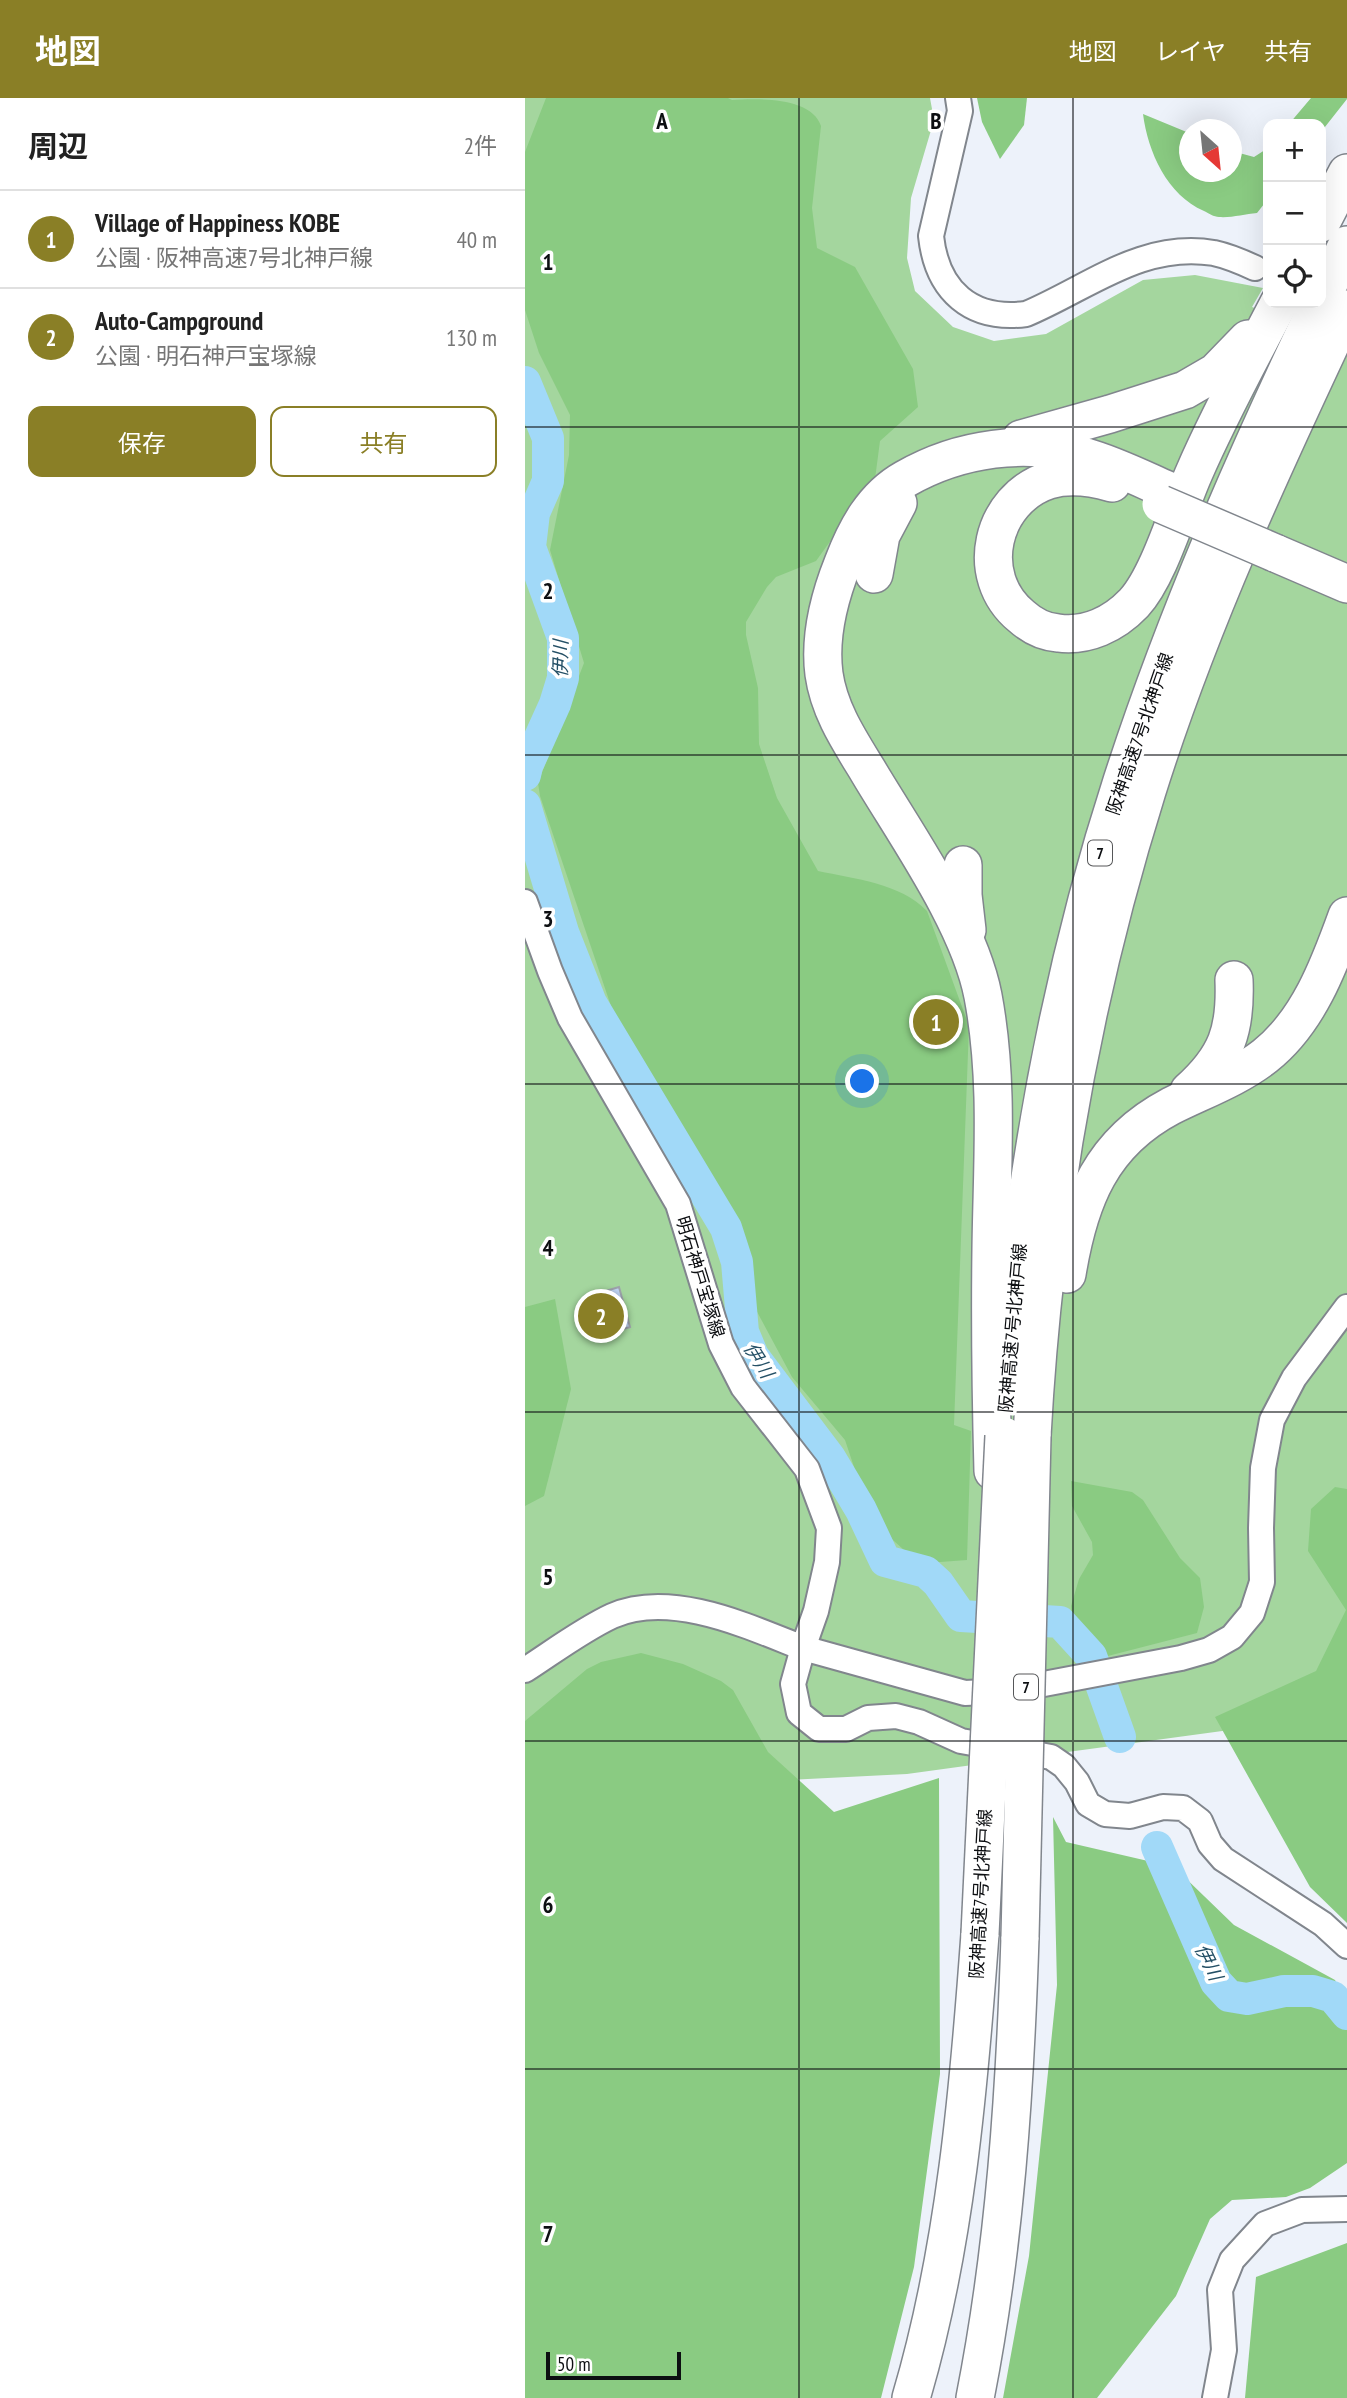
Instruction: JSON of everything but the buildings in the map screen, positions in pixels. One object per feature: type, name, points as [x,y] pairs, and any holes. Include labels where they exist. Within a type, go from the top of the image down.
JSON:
[{"type":"highway","name":"阪神高速7号北神戸線","points":[[1326,289],[1347,245]]},
{"type":"highway","name":"7","points":[[1018,1436],[991,1250],[994,1080],[985,1007],[971,955],[933,881],[841,724],[828,693],[823,659],[825,624],[836,579],[849,545],[866,515],[897,484],[925,469],[963,455],[1110,414],[1195,385],[1216,372],[1236,353],[1251,335],[1267,308]]},
{"type":"highway","name":"7","points":[[1164,497],[1096,478],[1065,477],[1037,485],[1012,503],[997,529],[992,561],[999,588],[1012,607],[1029,622],[1056,633],[1097,629],[1116,618],[1133,603],[1150,579],[1211,437],[1276,308]]},
{"type":"highway","name":"阪神高速7号北神戸線","points":[[975,2398],[990,2315],[1005,2199],[1017,2040],[1026,1654],[1018,1436],[1010,1342],[1028,1185],[1059,1015],[1090,888],[1122,779],[1195,581],[1317,308]]},
{"type":"highway","name":"阪神高速7号北神戸線","points":[[911,2398],[935,2295],[963,2137],[980,1934],[996,1575],[1063,1142],[1098,966],[1168,729],[1215,607],[1283,447],[1347,309]]},
{"type":"highway","name":"7","points":[[874,574],[885,523],[901,499],[930,473],[963,455],[1016,447],[1065,452],[1098,461],[1164,497],[1277,546],[1347,584]]},
{"type":"highway","name":"7","points":[[1277,546],[1347,566]]},
{"type":"highway","points":[[963,865],[964,915],[971,955]]},
{"type":"highway","name":"7","points":[[1018,1436],[1050,1373],[1076,1226],[1089,1190],[1107,1160],[1129,1135],[1169,1107],[1249,1067],[1279,1043],[1310,1000],[1337,945],[1347,916]]},
{"type":"highway","points":[[1169,1107],[1206,1074],[1224,1050],[1233,1022],[1234,979]]},
{"type":"street","points":[[958,98],[960,111],[931,236],[932,251],[944,279],[963,301],[976,309],[991,315],[1008,317],[1026,314],[1129,262],[1171,252],[1215,253],[1255,268]]},
{"type":"street","name":"明石神戸宝塚線","points":[[525,902],[570,1018],[678,1204],[720,1344],[743,1387],[807,1469],[829,1528],[822,1587],[793,1685],[799,1713],[819,1728],[846,1729],[868,1718],[896,1716],[919,1722],[961,1741],[1051,1757],[1064,1766],[1077,1782],[1088,1804],[1105,1814],[1130,1816],[1163,1807],[1183,1808],[1200,1821],[1210,1844],[1223,1858],[1323,1924],[1347,1946]]},
{"type":"street","points":[[525,1670],[612,1616],[641,1607],[677,1607],[749,1627],[803,1648],[965,1693],[1007,1692],[1209,1650],[1232,1637],[1252,1613],[1262,1582],[1263,1468],[1272,1420],[1294,1378],[1347,1307]]},
{"type":"street","points":[[1215,2398],[1224,2350],[1220,2290],[1232,2260],[1265,2224],[1302,2210],[1347,2208]]},
{"type":"green space","points":[[525,98],[930,98],[934,120],[911,198],[907,258],[915,291],[953,327],[994,341],[1046,334],[1143,280],[1195,275],[1263,288],[1252,307],[1347,342],[1347,1728],[1332,1716],[907,1774],[768,1781],[525,1849]]},
{"type":"green space","points":[[546,98],[758,99],[785,102],[808,110],[821,126],[812,208],[817,248],[855,267],[913,369],[918,407],[880,441],[875,479],[816,561],[776,577],[767,587],[746,622],[746,635],[758,688],[759,744],[777,798],[818,871],[890,888],[904,894],[927,911],[969,1026],[954,1425],[971,1431],[967,1560],[927,1563],[914,1559],[884,1532],[863,1494],[845,1440],[792,1377],[755,1308],[730,1216],[613,1012],[540,796],[538,783],[584,663],[550,550],[569,455],[570,415],[539,353],[525,310],[525,152]]},
{"type":"green space","points":[[977,98],[1027,98],[1024,125],[1000,159],[982,122]]},
{"type":"green space","points":[[1311,98],[1347,98],[1326,126],[1326,119],[1293,119]]},
{"type":"green space","points":[[1143,114],[1179,129],[1179,182],[1242,182],[1242,154],[1254,157],[1263,151],[1263,205],[1257,213],[1228,217],[1215,216],[1191,204],[1161,171],[1149,143]]},
{"type":"green space","points":[[555,1299],[571,1389],[544,1496],[525,1506],[525,1307]]},
{"type":"green space","points":[[1071,1481],[1132,1492],[1143,1500],[1180,1558],[1200,1578],[1204,1607],[1197,1633],[1104,1657],[1081,1643],[1073,1633],[1071,1606],[1079,1579],[1093,1555],[1092,1542],[1072,1506]]},
{"type":"green space","points":[[1335,1487],[1347,1489],[1347,1923],[1310,1887],[1215,1717],[1316,1671],[1346,1610],[1308,1551],[1311,1509]]},
{"type":"green space","points":[[641,1653],[683,1664],[721,1681],[733,1690],[768,1752],[834,1812],[939,1778],[940,2074],[914,2267],[881,2398],[525,2398],[525,1721],[587,1669],[601,1662]]},
{"type":"green space","points":[[1053,1817],[1066,1842],[1174,1867],[1234,1925],[1335,1980],[1347,2003],[1347,2163],[1310,2188],[1286,2197],[1232,2200],[1210,2219],[1176,2296],[1097,2398],[1003,2398],[1029,2256],[1057,1985]]},
{"type":"green space","points":[[1347,2243],[1347,2398],[1245,2398],[1256,2277]]},
{"type":"waterway","name":"伊川","points":[[525,382],[548,438],[548,481],[534,513],[530,547],[563,638],[563,678],[525,775]]},
{"type":"waterway","name":"伊川","points":[[525,805],[563,932],[591,1003],[726,1228],[737,1262],[743,1332],[753,1356],[830,1458],[861,1510],[885,1561],[926,1572],[938,1583],[961,1616],[1060,1622],[1091,1656],[1120,1737]]},
{"type":"waterway","name":"伊川","points":[[1157,1847],[1216,1982],[1229,1996],[1247,1999],[1284,1991],[1313,1991],[1333,1997],[1347,2014]]},
{"type":"place","name":"Village of Happiness KOBE","points":[[936,1022]]},
{"type":"place","name":"Auto-Campground","points":[[601,1316]]}]
